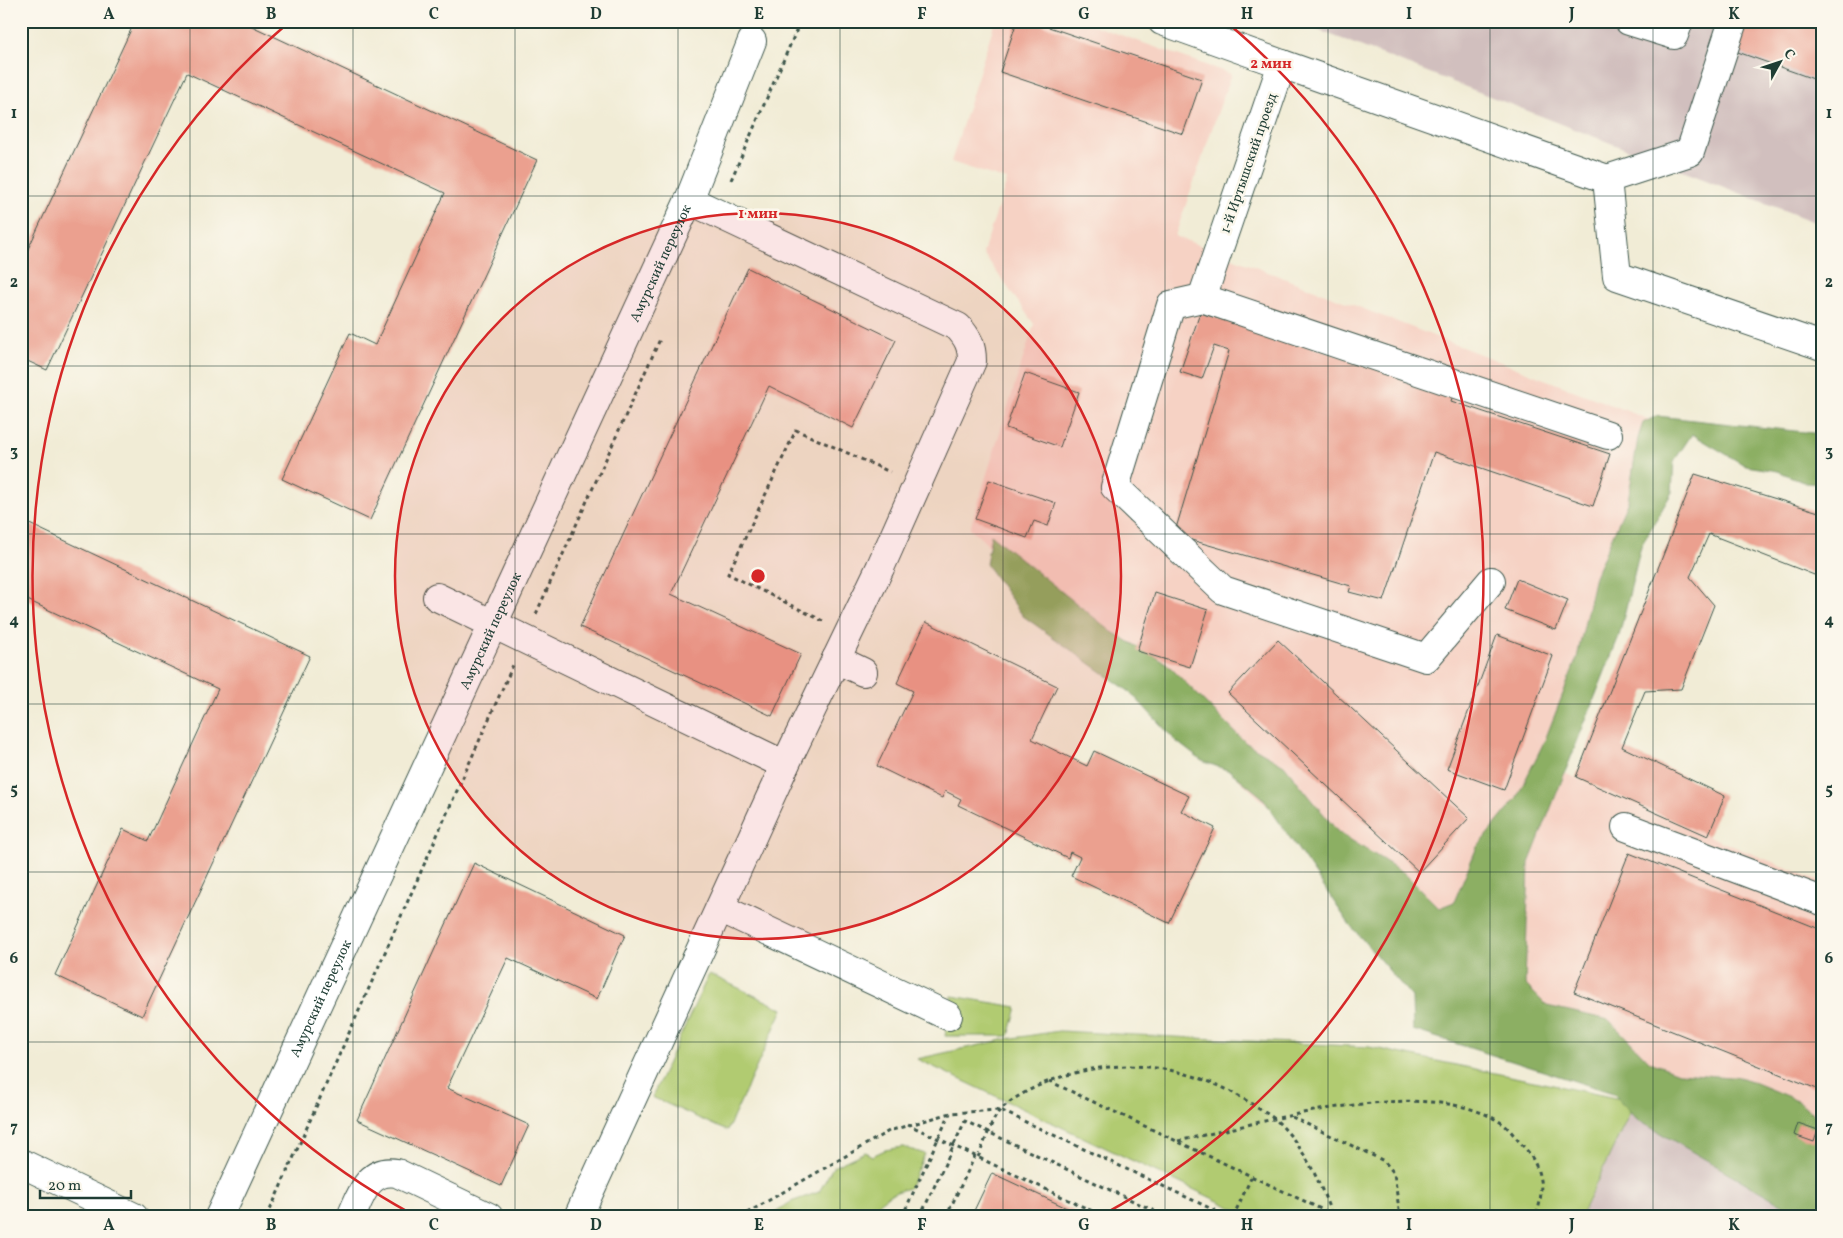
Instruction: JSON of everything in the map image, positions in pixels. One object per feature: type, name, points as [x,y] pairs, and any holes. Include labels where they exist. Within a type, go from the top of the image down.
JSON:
[{"type":"street","points":[[1162,21],[1607,179],[1690,152],[1734,21]]},
{"type":"street","points":[[1629,21],[1674,35],[1679,21]]},
{"type":"street","name":"Амурский переулок","points":[[219,1217],[688,200],[752,41]]},
{"type":"street","name":"1-й Иртышский проезд","points":[[1202,298],[1282,64]]},
{"type":"street","points":[[1607,179],[1617,276],[1822,346]]},
{"type":"street","points":[[578,1217],[785,765],[918,484],[969,373],[972,361],[972,350],[966,337],[958,328],[688,200]]},
{"type":"street","points":[[1491,581],[1426,658],[1223,590],[1115,487],[1171,305],[1202,298],[1608,435]]},
{"type":"street","points":[[437,597],[785,765]]},
{"type":"street","points":[[836,659],[862,672]]},
{"type":"street","points":[[1626,827],[1822,902]]},
{"type":"street","points":[[720,908],[894,979],[948,1016]]},
{"type":"street","points":[[21,1163],[90,1207],[134,1217]]},
{"type":"street","points":[[351,1217],[368,1182],[376,1175],[387,1172],[397,1173],[489,1217]]},
{"type":"path","points":[[848,634],[728,574],[796,430],[918,484]]},
{"type":"path","points":[[946,1217],[1000,1110],[1023,1093],[1048,1081],[1078,1071],[1116,1065],[1154,1067],[1198,1076],[1230,1090],[1276,1120],[1308,1159],[1317,1176],[1331,1213]]},
{"type":"path","points":[[1048,1081],[1338,1217]]},
{"type":"path","points":[[1178,1141],[1335,1108],[1390,1101],[1437,1103],[1471,1110],[1504,1125],[1530,1154],[1541,1181],[1539,1208],[1535,1217]]},
{"type":"path","points":[[740,1217],[861,1145],[907,1124],[950,1113],[1000,1110],[1228,1217]]},
{"type":"path","points":[[902,1217],[950,1113]]},
{"type":"path","points":[[1291,1117],[1384,1161],[1394,1173],[1400,1217]]},
{"type":"path","points":[[920,1217],[965,1121],[1168,1217]]},
{"type":"path","points":[[907,1124],[1105,1217]]},
{"type":"path","points":[[1233,1217],[1252,1176]]},
{"type":"shaded area","points":[[995,21],[1081,21],[1231,74],[1175,236],[1671,428],[1544,764],[1708,836],[1822,882],[1822,1131],[1459,985],[970,528],[1034,324],[983,253],[1007,180],[951,162]]},
{"type":"shaded area","points":[[1292,21],[1822,21],[1822,225],[1342,39]]},
{"type":"shaded area","points":[[1635,1102],[1822,1175],[1822,1217],[1580,1217]]},
{"type":"green space","points":[[1657,416],[1822,434],[1822,484],[1806,483],[1778,471],[1746,466],[1692,434],[1674,461],[1672,492],[1641,546],[1619,636],[1529,863],[1525,984],[1547,1006],[1609,1020],[1650,1062],[1679,1073],[1743,1078],[1799,1101],[1822,1122],[1822,1215],[1792,1210],[1638,1120],[1613,1093],[1413,1030],[1412,997],[1350,925],[1262,797],[1230,771],[1202,761],[1176,741],[1130,692],[1023,616],[986,564],[991,535],[1112,632],[1166,663],[1246,743],[1284,765],[1338,832],[1404,873],[1439,908],[1454,902],[1477,847],[1516,799],[1545,740],[1577,658],[1595,576],[1628,501],[1638,438],[1643,423]]},
{"type":"green space","points":[[709,974],[783,1009],[727,1131],[652,1097]]},
{"type":"green space","points":[[952,996],[1017,1007],[1009,1036],[945,1036]]},
{"type":"green space","points":[[1059,1031],[1369,1047],[1635,1102],[1580,1217],[1252,1217],[917,1059],[1007,1039]]},
{"type":"green space","points":[[903,1147],[925,1154],[909,1188],[885,1198],[867,1217],[767,1217],[791,1202],[819,1192],[833,1167],[865,1152],[872,1156],[885,1150]]},
{"type":"building","points":[[135,21],[241,21],[537,160],[370,520],[282,479],[350,333],[375,345],[445,193],[187,73],[47,370],[21,358],[21,264]]},
{"type":"building","points":[[1017,21],[1031,21],[1202,79],[1183,134],[1000,72]]},
{"type":"building","points":[[1742,21],[1822,21],[1822,82],[1732,50]]},
{"type":"building","points":[[748,268],[896,340],[853,428],[769,386],[671,594],[801,654],[772,716],[580,627]]},
{"type":"building","points":[[1200,313],[1454,392],[1451,401],[1610,454],[1593,506],[1434,452],[1384,601],[1349,592],[1351,586],[1174,535],[1229,351],[1214,346],[1202,379],[1180,372]]},
{"type":"building","points":[[1025,373],[1079,392],[1060,447],[1006,428]]},
{"type":"building","points":[[1695,474],[1822,513],[1822,578],[1709,534],[1690,577],[1714,605],[1681,689],[1645,691],[1622,747],[1725,796],[1708,836],[1576,777]]},
{"type":"building","points":[[989,480],[1056,503],[1048,526],[1034,521],[1027,538],[975,519]]},
{"type":"building","points":[[21,520],[310,656],[142,1016],[55,975],[123,829],[148,841],[218,689],[21,597]]},
{"type":"building","points":[[1517,579],[1568,600],[1556,630],[1505,610]]},
{"type":"building","points":[[1155,593],[1208,610],[1190,667],[1137,651]]},
{"type":"building","points":[[926,622],[1057,686],[1032,739],[1087,766],[1094,751],[1189,796],[1181,811],[1215,828],[1169,923],[1071,876],[1080,857],[1070,852],[1068,858],[958,805],[961,799],[945,791],[942,798],[877,766],[913,691],[897,683]]},
{"type":"building","points":[[1497,635],[1553,656],[1504,790],[1447,769]]},
{"type":"building","points":[[1278,640],[1469,818],[1419,872],[1228,693]]},
{"type":"building","points":[[1629,853],[1822,930],[1822,1091],[1574,992]]},
{"type":"building","points":[[474,863],[625,935],[597,999],[508,958],[447,1088],[529,1125],[501,1186],[357,1120]]},
{"type":"building","points":[[1798,1123],[1818,1130],[1814,1142],[1794,1135]]},
{"type":"building","points":[[992,1173],[1086,1217],[971,1217]]},
{"type":"building","points":[[21,1207],[43,1217],[21,1217]]}]
